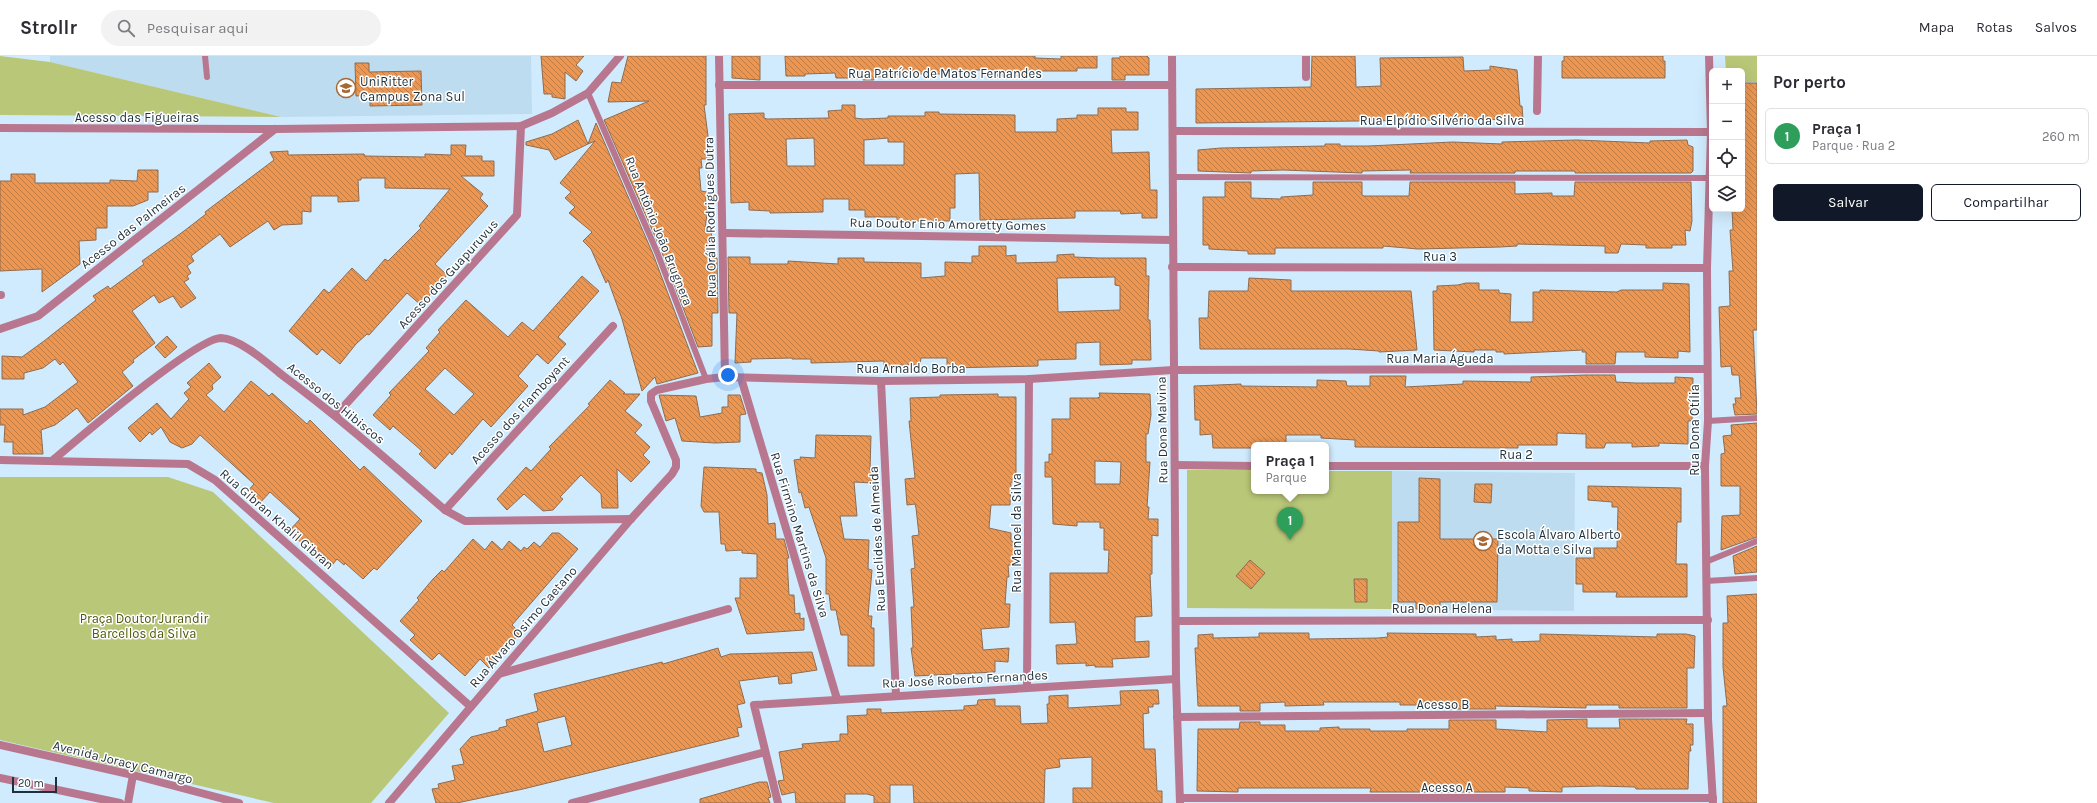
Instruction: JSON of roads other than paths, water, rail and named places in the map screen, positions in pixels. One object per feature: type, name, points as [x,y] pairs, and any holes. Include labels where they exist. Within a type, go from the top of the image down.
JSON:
[{"type":"street","points":[[521,126],[552,113],[588,93],[620,56]]},
{"type":"street","name":"Rua Orália Rodrigues Dutra","points":[[719,56],[724,233],[725,377]]},
{"type":"street","name":"Rua Dona Malvina","points":[[1172,56],[1172,268],[1176,679],[1180,800]]},
{"type":"street","points":[[1306,56],[1306,77]]},
{"type":"street","points":[[1537,111],[1538,56]]},
{"type":"street","name":"Rua Dona Otília","points":[[1709,56],[1710,104]]},
{"type":"street","name":"Rua Patrício de Matos Fernandes","points":[[719,85],[1172,85]]},
{"type":"street","name":"Acesso das Figueiras","points":[[0,128],[275,130],[521,126]]},
{"type":"street","name":"Acesso dos Guapuruvus","points":[[336,415],[517,215],[521,126]]},
{"type":"street","name":"Acesso das Palmeiras","points":[[0,330],[38,316],[275,130]]},
{"type":"street","name":"Rua Elpídio Silvério da Silva","points":[[1173,131],[1709,132]]},
{"type":"street","name":"Rua Dona Otília","points":[[1710,176],[1711,140]]},
{"type":"street","name":"Rua Dona Otília","points":[[1709,208],[1706,369],[1708,421],[1705,466],[1708,561],[1706,581],[1708,620],[1708,713],[1713,801]]},
{"type":"street","name":"Rua Doutor Enio Amoretty Gomes","points":[[724,233],[1172,240]]},
{"type":"street","name":"Rua 3","points":[[1172,268],[1707,268]]},
{"type":"street","name":"Acesso dos Flamboyant","points":[[445,510],[613,326]]},
{"type":"street","name":"Acesso dos Hibiscos","points":[[53,460],[134,395],[202,344],[221,338],[243,345],[336,415],[445,510],[465,521],[631,519]]},
{"type":"street","name":"Rua Maria Águeda","points":[[1173,370],[1706,369]]},
{"type":"street","name":"Rua Arnaldo Borba","points":[[676,467],[676,460],[651,401],[651,394],[656,390],[706,379],[725,377],[881,381],[1029,379],[1173,370]]},
{"type":"street","name":"Rua Firmino Martins da Silva","points":[[741,378],[837,699]]},
{"type":"street","name":"Rua Manoel da Silva","points":[[1027,688],[1029,379]]},
{"type":"street","name":"Rua Euclides de Almeida","points":[[881,381],[896,695]]},
{"type":"street","name":"Rua Gibran Khalil Gibran","points":[[0,460],[188,464],[215,480],[470,706]]},
{"type":"street","points":[[1175,466],[1251,466]]},
{"type":"street","name":"Rua 2","points":[[1329,466],[1705,466]]},
{"type":"street","name":"Rua Álvaro Osimo Caetano","points":[[389,803],[470,706],[631,519],[672,474],[676,467]]},
{"type":"street","points":[[499,674],[728,609]]},
{"type":"street","name":"Rua Dona Helena","points":[[1176,621],[1708,620]]},
{"type":"street","name":"Rua José Roberto Fernandes","points":[[765,752],[754,705],[896,695],[1176,679]]},
{"type":"street","name":"Acesso B","points":[[1177,718],[1708,713]]},
{"type":"street","name":"Avenida Joracy Camargo","points":[[0,745],[133,775],[239,803]]},
{"type":"street","points":[[572,803],[765,752],[778,803]]},
{"type":"street","points":[[128,803],[133,775]]},
{"type":"street","points":[[0,778],[120,803]]},
{"type":"street","name":"Acesso A","points":[[1180,800],[1713,801]]},
{"type":"lane","points":[[205,56],[207,77]]},
{"type":"lane","name":"Rua Antônio João Brugnera","points":[[588,93],[657,252],[706,379]]},
{"type":"lane","points":[[1173,177],[1709,178]]},
{"type":"lane","points":[[1708,421],[1757,418]]},
{"type":"lane","points":[[1708,561],[1757,541]]},
{"type":"lane","points":[[1706,581],[1757,578]]},
{"type":"place","name":"UniRitter Campus Zona Sul","points":[[346,88]]},
{"type":"place","name":"Praça 1","points":[[1290,540]]},
{"type":"place","name":"Escola Álvaro Alberto da Motta e Silva","points":[[1483,541]]},
{"type":"park label","name":"Praça Doutor Jurandir Barcellos da Silva","points":[[144,626]]}]
